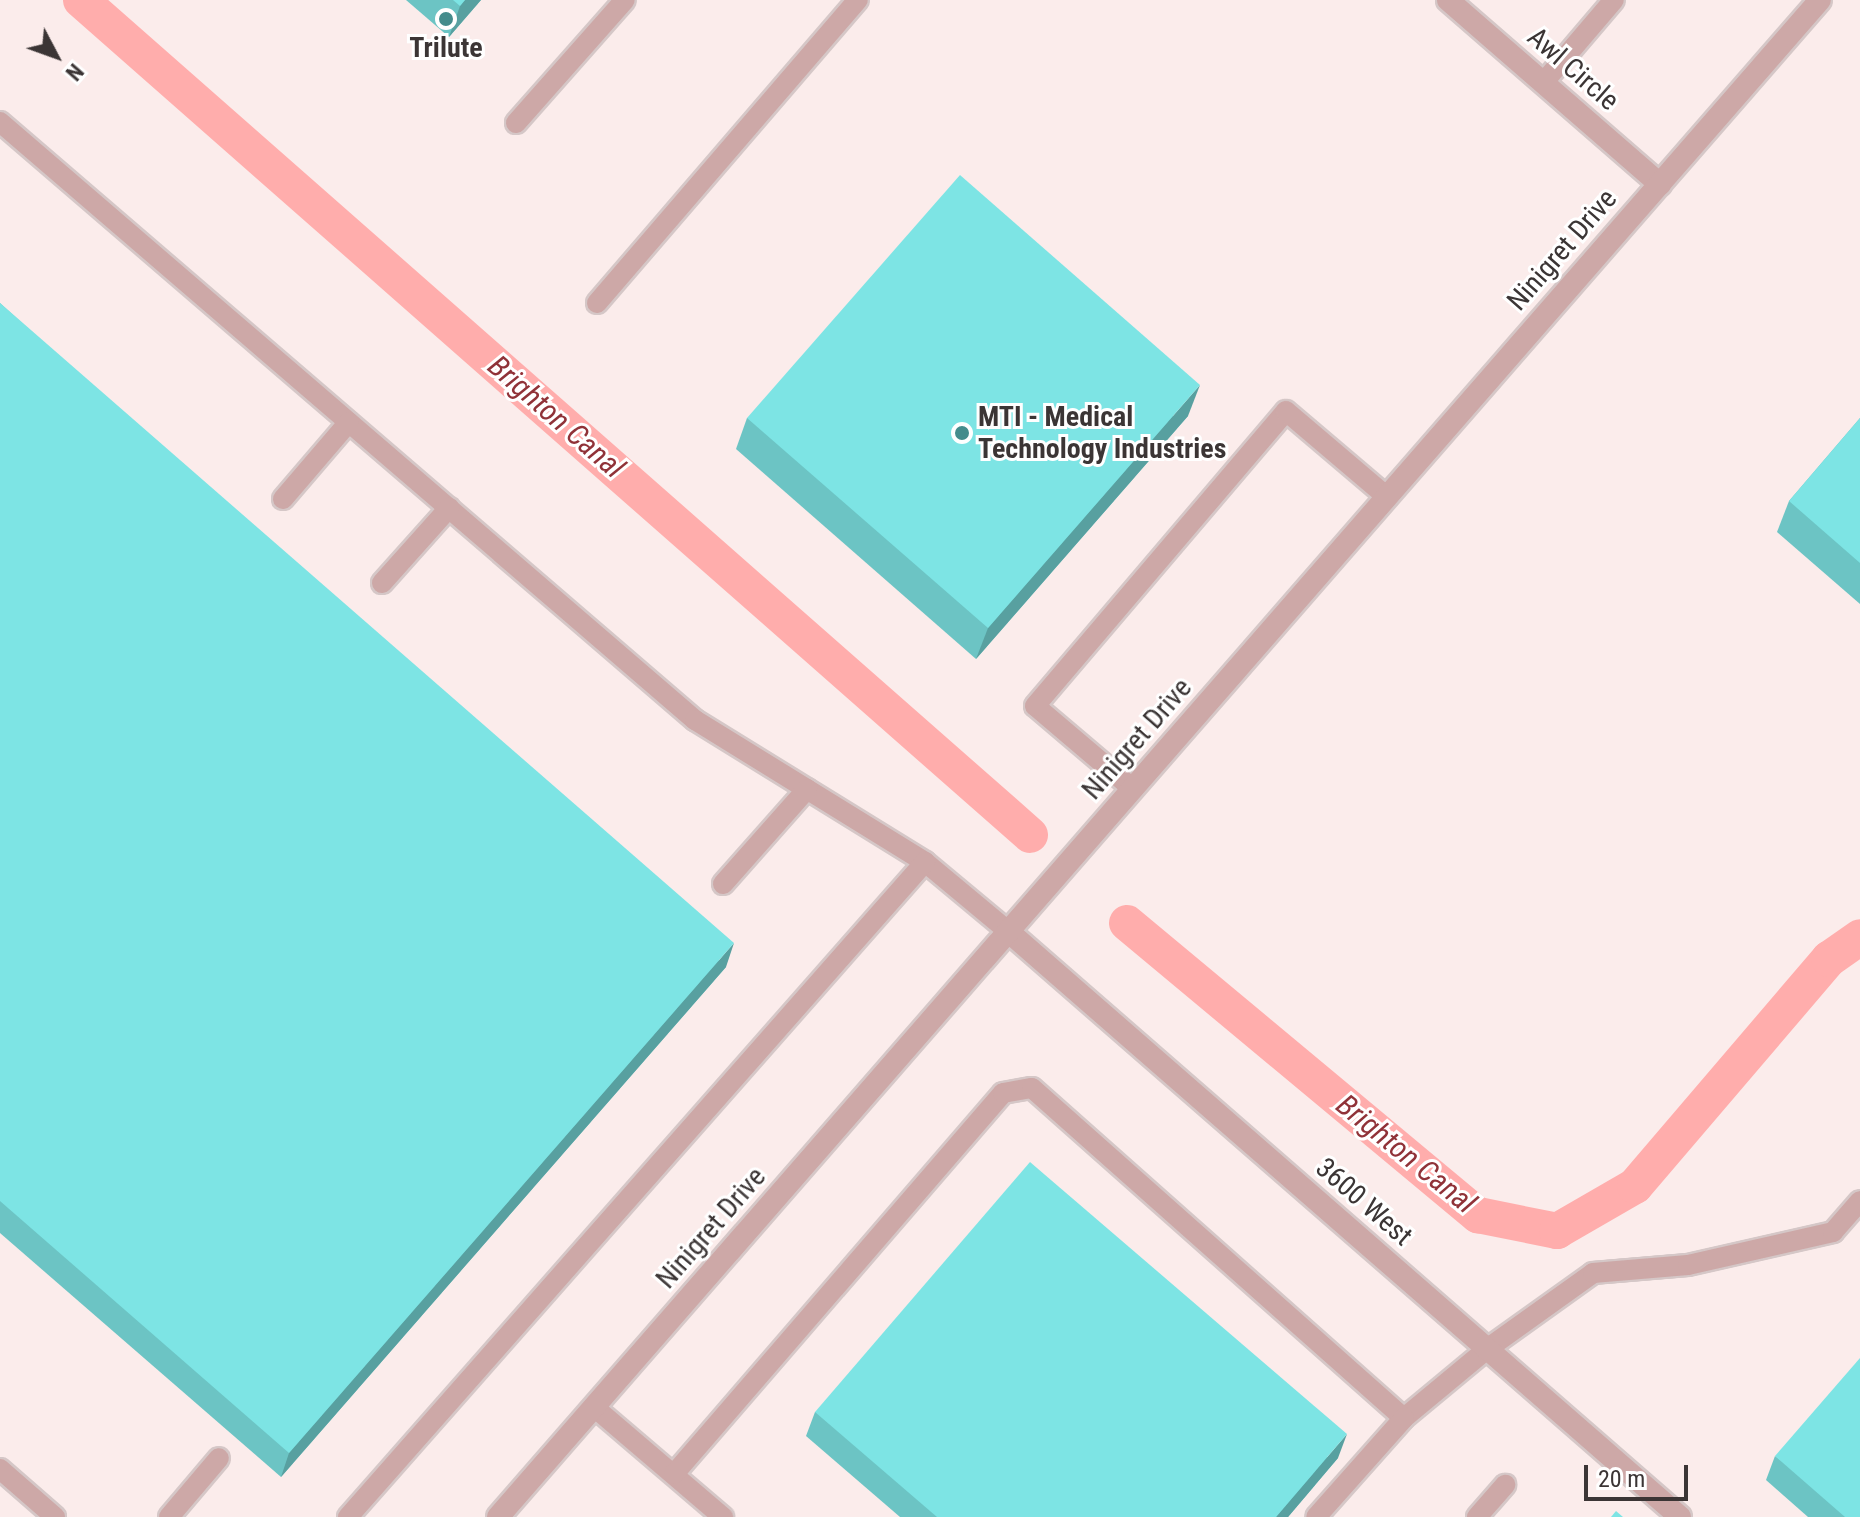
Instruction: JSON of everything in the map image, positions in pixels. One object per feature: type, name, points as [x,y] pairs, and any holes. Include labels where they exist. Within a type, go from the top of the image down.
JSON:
[{"type":"street","name":"Awl Circle","points":[[1448,0],[1660,184]]},
{"type":"street","name":"Ninigret Drive","points":[[498,1517],[1820,0]]},
{"type":"street","name":"3600 West","points":[[1009,932],[1680,1517]]},
{"type":"lane","points":[[516,123],[625,0]]},
{"type":"lane","points":[[597,303],[858,0]]},
{"type":"lane","points":[[1543,83],[1614,0]]},
{"type":"lane","points":[[3,129],[695,720],[925,862],[1009,932]]},
{"type":"lane","points":[[1133,789],[1035,706],[1286,411],[1387,497]]},
{"type":"lane","points":[[283,499],[349,422]]},
{"type":"lane","points":[[382,583],[449,508]]},
{"type":"lane","points":[[723,884],[807,789]]},
{"type":"lane","points":[[348,1517],[925,862]]},
{"type":"lane","points":[[674,1474],[1003,1093],[1032,1088],[1404,1418]]},
{"type":"lane","points":[[1316,1517],[1404,1418],[1487,1349],[1593,1273],[1688,1265],[1833,1232],[1860,1201]]},
{"type":"lane","points":[[594,1407],[723,1517]]},
{"type":"lane","points":[[169,1517],[219,1458]]},
{"type":"lane","points":[[0,1469],[55,1517]]},
{"type":"lane","points":[[1477,1517],[1505,1485]]},
{"type":"building","name":"MTI - Medical Technology Industries","points":[[960,175],[1200,385],[988,628],[747,418]]},
{"type":"building","points":[[0,303],[734,943],[289,1453],[0,1201]]},
{"type":"building","points":[[1860,418],[1860,563],[1789,501]]},
{"type":"building","points":[[1030,1162],[1347,1434],[1276,1517],[937,1517],[815,1412]]},
{"type":"building","points":[[1860,1358],[1860,1517],[1845,1517],[1775,1456]]},
{"type":"waterway","name":"Brighton Canal","points":[[81,0],[1030,835]]},
{"type":"waterway","name":"Brighton Canal","points":[[1127,923],[1478,1215],[1557,1231],[1635,1186],[1829,959],[1860,937]]},
{"type":"place","name":"Trilute","points":[[446,19]]},
{"type":"place","name":"MTI - Medical Technology Industries","points":[[962,433]]}]
